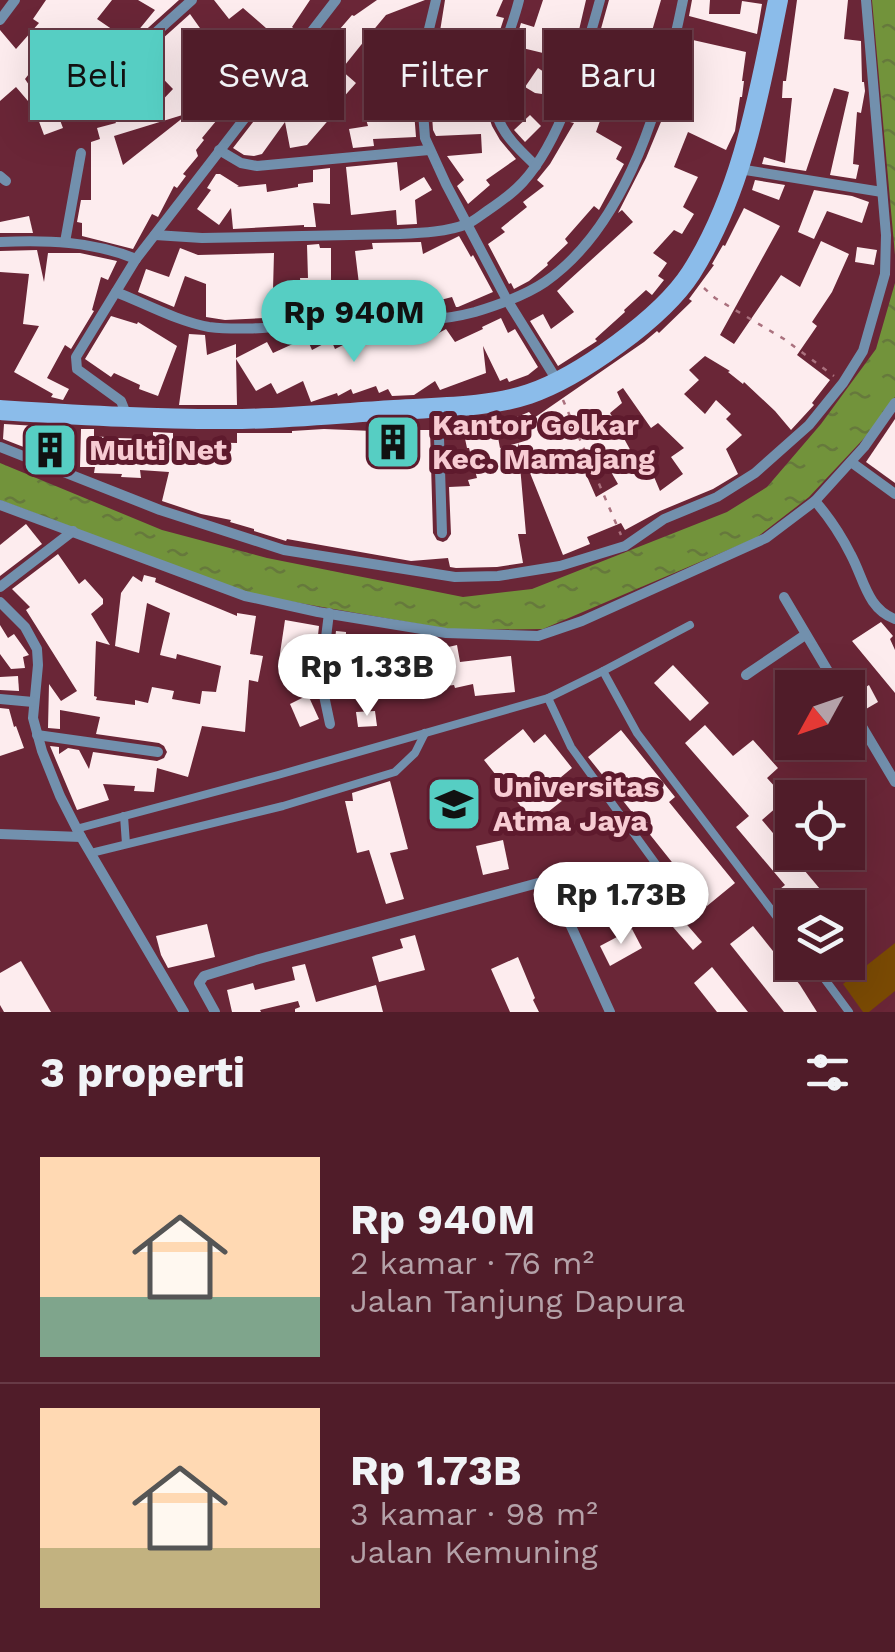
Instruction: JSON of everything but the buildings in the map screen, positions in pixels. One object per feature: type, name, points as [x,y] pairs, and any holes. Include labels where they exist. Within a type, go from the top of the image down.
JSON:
[{"type":"street","points":[[0,20],[15,0]]},
{"type":"street","points":[[159,30],[192,0]]},
{"type":"street","points":[[128,417],[121,400],[77,370],[76,357],[136,259],[336,0]]},
{"type":"street","points":[[436,0],[421,86],[425,138],[508,300],[558,383]]},
{"type":"street","points":[[519,0],[497,79],[495,106],[508,136],[536,166]]},
{"type":"street","points":[[154,235],[202,238],[400,234],[468,224],[503,200],[536,166],[564,111],[600,0]]},
{"type":"street","points":[[116,292],[194,323],[230,327],[422,319],[474,312],[545,282],[598,228],[618,197],[660,99],[683,0]]},
{"type":"street","points":[[0,410],[98,417],[246,419],[485,403],[525,396],[558,383],[587,367],[645,320],[690,274],[739,169],[778,0]]},
{"type":"street","points":[[0,447],[160,510],[266,545],[384,567],[455,577],[498,576],[560,566],[625,546],[664,519],[716,497],[755,472],[809,426],[863,351],[885,274],[886,235],[866,0]]},
{"type":"street","points":[[219,150],[241,163],[257,166],[429,150]]},
{"type":"street","points":[[64,242],[81,152]]},
{"type":"street","points":[[739,169],[882,192]]},
{"type":"street","points":[[0,242],[64,242],[107,248],[136,259]]},
{"type":"street","points":[[0,504],[231,592],[330,614],[459,635],[538,636],[582,621],[751,546],[784,525],[815,500],[851,462],[895,403]]},
{"type":"street","points":[[438,406],[442,533]]},
{"type":"street","points":[[851,462],[895,494]]},
{"type":"street","points":[[815,500],[848,549],[872,602],[895,620]]},
{"type":"street","points":[[0,587],[72,531]]},
{"type":"street","points":[[784,597],[827,670]]},
{"type":"street","points":[[0,602],[25,626],[37,649],[33,702],[36,735],[54,781],[78,833],[184,1012]]},
{"type":"street","points":[[330,614],[322,662],[322,686],[330,724]]},
{"type":"street","points":[[746,674],[805,635]]},
{"type":"street","points":[[0,699],[33,702]]},
{"type":"street","points":[[865,732],[895,782]]},
{"type":"street","points":[[36,735],[158,752]]},
{"type":"street","points":[[0,834],[78,833]]},
{"type":"street","points":[[215,1012],[199,983],[204,976],[538,882],[552,885],[610,1012]]},
{"type":"lane","points":[[78,833],[124,816],[548,698],[690,625]]},
{"type":"lane","points":[[603,671],[637,732],[775,915]]},
{"type":"lane","points":[[548,698],[570,747],[672,886]]},
{"type":"lane","points":[[91,853],[283,806],[395,772],[415,752],[425,733]]},
{"type":"lane","points":[[124,816],[126,844]]},
{"type":"lane","points":[[825,980],[849,1012]]},
{"type":"path","points":[[690,274],[715,298],[784,339],[843,383]]},
{"type":"path","points":[[558,383],[625,546]]},
{"type":"shaded area","points":[[895,943],[895,991],[869,1012],[863,1012],[843,984],[848,980],[865,980],[865,967]]},
{"type":"water","points":[[872,0],[895,0],[895,255]]},
{"type":"water","points":[[895,283],[895,397],[869,433],[809,497],[756,538],[543,629],[453,630],[249,594],[0,500],[0,463],[162,530],[267,558],[463,597],[532,589],[727,512],[767,487],[821,424],[876,349]]},
{"type":"place","name":"Kantor Golkar Kec. Mamajang","points":[[393,442]]},
{"type":"place","name":"Multi Net","points":[[50,450]]},
{"type":"place","name":"Universitas Atma Jaya","points":[[454,804]]}]
